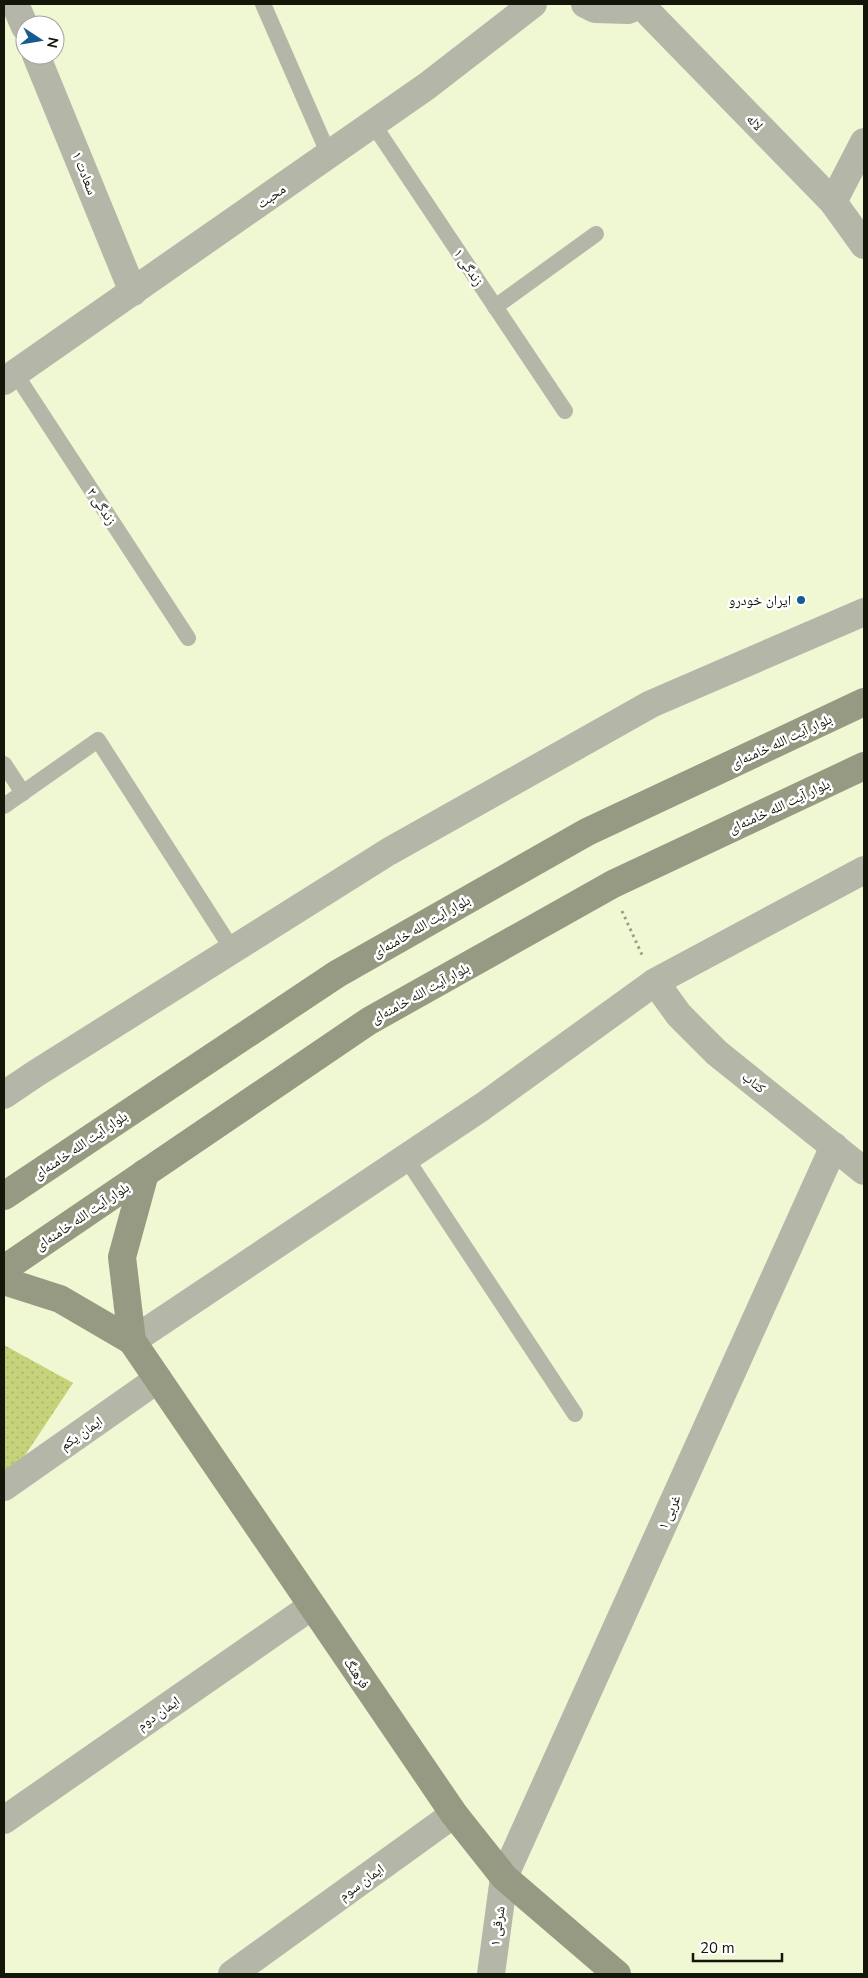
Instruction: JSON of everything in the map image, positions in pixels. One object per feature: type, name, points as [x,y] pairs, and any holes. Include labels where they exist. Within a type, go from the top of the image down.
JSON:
[{"type":"main road","name":"بلوار آیت الله خامنه‌ای","points":[[4,1196],[337,974],[587,832],[864,702]]},
{"type":"main road","name":"بلوار آیت‌ الله خامنه‌ای","points":[[4,1269],[369,1021],[612,884],[864,766]]},
{"type":"main road","points":[[132,1341],[122,1257],[145,1173]]},
{"type":"main road","points":[[4,1281],[60,1299],[132,1341]]},
{"type":"main road","name":"فرهنگ","points":[[132,1341],[454,1814],[504,1877],[617,1974]]},
{"type":"street","name":"محبت","points":[[9,377],[427,86],[533,4]]},
{"type":"street","points":[[585,4],[595,9],[628,10],[640,4]]},
{"type":"street","name":"لاله","points":[[640,4],[832,202],[864,245]]},
{"type":"street","name":"سعادت ۱","points":[[40,65],[133,292]]},
{"type":"street","points":[[832,202],[864,142]]},
{"type":"street","points":[[4,1096],[35,1074],[388,852],[651,704],[864,612]]},
{"type":"street","points":[[132,1341],[482,1107],[655,982],[864,870]]},
{"type":"street","name":"کتاب","points":[[655,982],[679,1015],[717,1053],[864,1171]]},
{"type":"street","name":"غربی ۱","points":[[504,1877],[834,1146]]},
{"type":"street","name":"ایمان یکم","points":[[4,1487],[158,1379]]},
{"type":"street","name":"ایمان دوم","points":[[4,1820],[312,1606]]},
{"type":"street","name":"ایمان سوم","points":[[232,1974],[266,1961],[454,1814]]},
{"type":"street","name":"شرقی ۱","points":[[491,1974],[504,1877]]},
{"type":"lane","points":[[263,4],[329,155]]},
{"type":"lane","name":"زندگی ۱","points":[[373,124],[565,411]]},
{"type":"lane","points":[[496,307],[596,234]]},
{"type":"lane","name":"زندگی ۲","points":[[9,377],[188,638]]},
{"type":"lane","points":[[4,806],[98,740],[232,949]]},
{"type":"lane","points":[[4,764],[23,793]]},
{"type":"lane","points":[[406,1158],[575,1414]]},
{"type":"path","points":[[621,908],[655,982]]},
{"type":"green space","points":[[4,1345],[73,1383],[4,1487]]},
{"type":"place","name":"ایران خودرو","points":[[801,600]]}]
